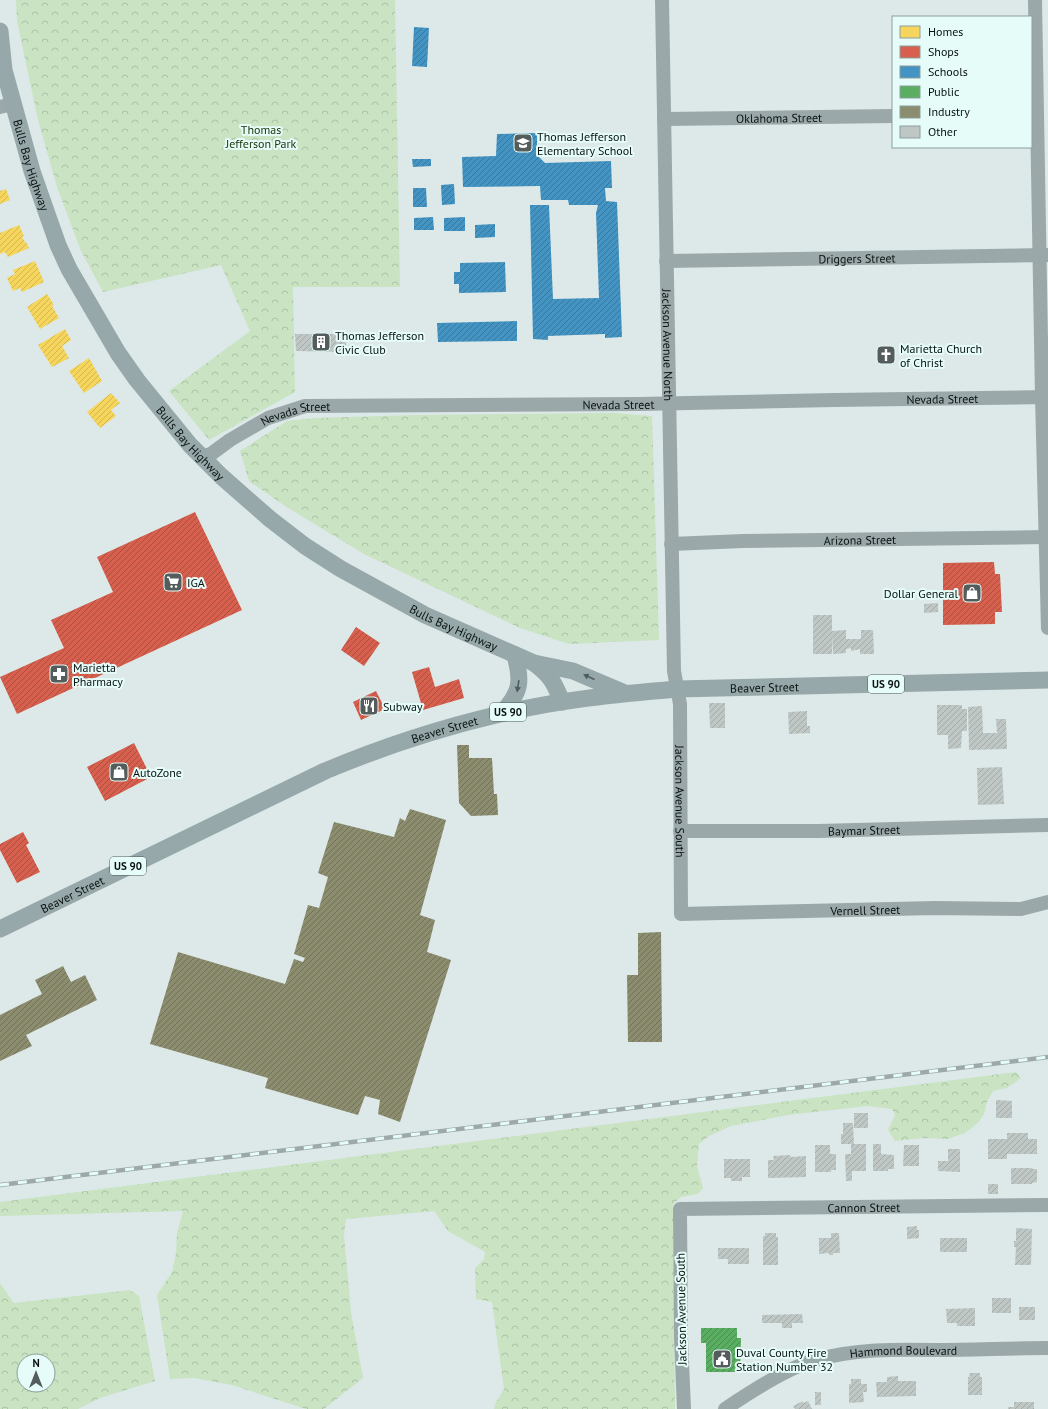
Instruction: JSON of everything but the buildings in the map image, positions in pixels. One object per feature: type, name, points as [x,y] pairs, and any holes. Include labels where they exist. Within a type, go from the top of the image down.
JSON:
[{"type":"main road","name":"Bulls Bay Highway","points":[[0,31],[6,105],[58,245],[69,268],[103,327],[137,380],[190,445],[221,476],[270,519],[305,546],[365,583],[425,615],[534,663],[544,670],[553,680],[562,702]]},
{"type":"main road","points":[[502,713],[518,692],[519,670],[514,655]]},
{"type":"main road","points":[[534,663],[573,670],[625,693]]},
{"type":"main road","name":"Beaver Street","points":[[0,929],[325,771],[366,754],[416,737],[502,713],[562,702],[625,693],[677,689],[1048,680]]},
{"type":"street","name":"Jackson Avenue North","points":[[662,0],[670,403],[671,544],[674,671],[677,689]]},
{"type":"street","points":[[1035,0],[1034,115],[1044,255],[1048,628]]},
{"type":"street","name":"Oklahoma Street","points":[[664,119],[892,116]]},
{"type":"street","name":"Driggers Street","points":[[666,261],[1044,255]]},
{"type":"street","name":"Nevada Street","points":[[202,456],[211,454],[230,440],[268,418],[305,406],[670,403],[1045,397]]},
{"type":"street","name":"Arizona Street","points":[[671,544],[743,541],[1046,537]]},
{"type":"street","name":"Jackson Avenue South","points":[[677,689],[680,704],[681,914]]},
{"type":"street","name":"Baymar Street","points":[[680,831],[818,831],[1048,825]]},
{"type":"street","name":"Vernell Street","points":[[681,914],[936,908],[1021,909],[1048,902]]},
{"type":"street","name":"Cannon Street","points":[[680,1209],[1048,1205]]},
{"type":"street","name":"Jackson Avenue South","points":[[680,1209],[681,1337],[684,1409]]},
{"type":"street","name":"Hammond Boulevard","points":[[725,1409],[744,1396],[796,1367],[815,1360],[849,1352],[907,1349],[936,1350],[1048,1348]]},
{"type":"green space","name":"Thomas Jefferson Park","points":[[16,0],[395,0],[400,287],[293,287],[295,392],[209,440],[169,391],[250,331],[221,265],[103,292],[81,251],[57,187],[38,120],[17,21]]},
{"type":"green space","points":[[614,413],[652,416],[659,640],[569,644],[520,628],[364,554],[285,506],[249,481],[240,451],[287,421],[316,418],[415,415]]},
{"type":"green space","points":[[1016,1072],[1021,1078],[1007,1088],[993,1091],[987,1102],[984,1114],[979,1122],[965,1133],[948,1139],[924,1138],[895,1141],[888,1130],[895,1115],[892,1109],[867,1106],[788,1115],[731,1126],[709,1136],[699,1144],[697,1166],[703,1188],[698,1194],[681,1197],[673,1204],[675,1409],[494,1409],[495,1404],[504,1389],[492,1302],[476,1299],[475,1268],[484,1259],[485,1252],[448,1231],[434,1211],[346,1219],[344,1235],[351,1312],[363,1378],[324,1409],[306,1409],[232,1385],[194,1378],[170,1379],[157,1295],[172,1272],[176,1253],[177,1233],[183,1211],[0,1216],[0,1202]]},
{"type":"green space","points":[[0,1283],[14,1303],[130,1290],[139,1296],[155,1381],[100,1398],[78,1409],[0,1409]]},
{"type":"railway","points":[[0,1185],[1048,1057]]},
{"type":"place","name":"Thomas Jefferson Elementary School","points":[[523,143]]},
{"type":"place","name":"Thomas Jefferson Civic Club","points":[[321,342]]},
{"type":"place","name":"Marietta Church of Christ","points":[[886,355]]},
{"type":"place","name":"IGA","points":[[173,582]]},
{"type":"place","name":"Dollar General","points":[[972,593]]},
{"type":"place","name":"Marietta Pharmacy","points":[[59,674]]},
{"type":"place","name":"Subway","points":[[369,706]]},
{"type":"place","name":"AutoZone","points":[[119,772]]},
{"type":"place","name":"Duval County Fire Station Number 32","points":[[722,1359]]}]
